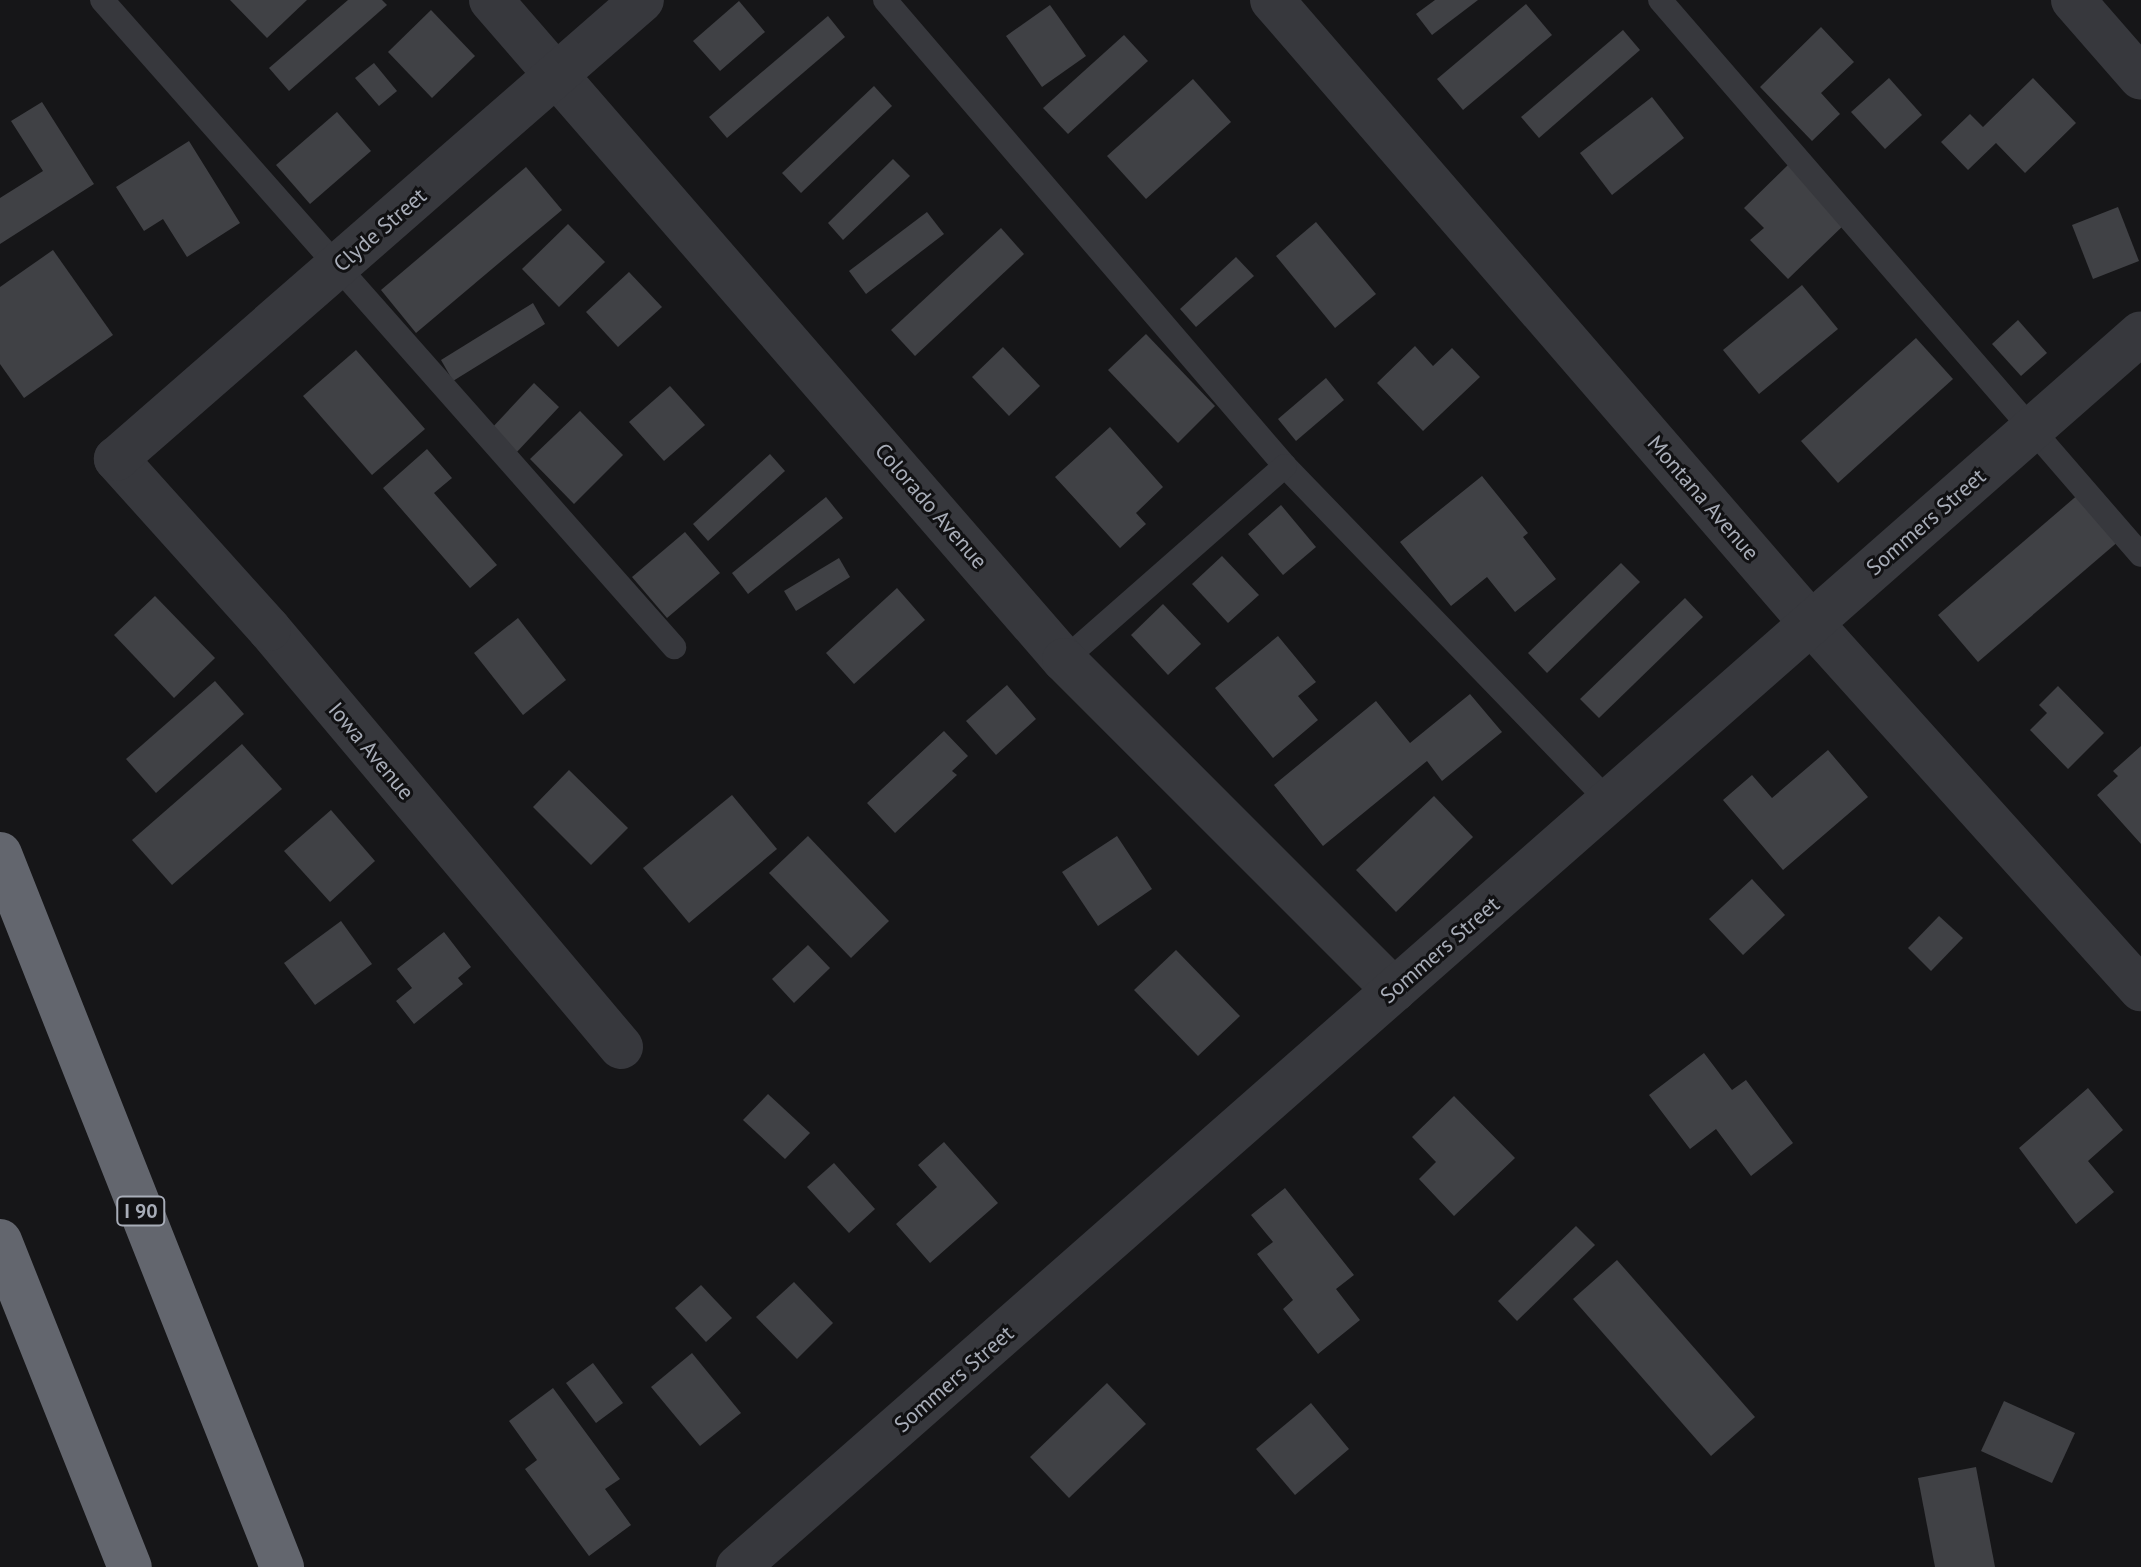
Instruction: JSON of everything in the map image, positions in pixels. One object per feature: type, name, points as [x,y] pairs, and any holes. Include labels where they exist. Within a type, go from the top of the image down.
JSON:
[{"type":"highway","name":"I 90","points":[[0,854],[282,1567]]},
{"type":"highway","points":[[0,1241],[130,1567]]},
{"type":"street","name":"Colorado Avenue","points":[[491,0],[1064,660],[1394,990]]},
{"type":"street","name":"Clyde Street","points":[[116,459],[642,0]]},
{"type":"street","name":"Montana Avenue","points":[[1272,0],[1811,623],[2141,989]]},
{"type":"street","points":[[2073,0],[2141,78]]},
{"type":"street","name":"Sommers Street","points":[[738,1567],[2141,333]]},
{"type":"street","name":"Iowa Avenue","points":[[116,459],[269,629],[621,1047]]},
{"type":"lane","points":[[102,0],[674,647]]},
{"type":"lane","points":[[885,0],[1285,466],[1609,801]]},
{"type":"lane","points":[[1660,0],[2141,555]]},
{"type":"lane","points":[[1064,660],[1285,466]]},
{"type":"building","points":[[230,0],[307,0],[267,38]]},
{"type":"building","points":[[348,0],[382,0],[387,5],[289,91],[269,68]]},
{"type":"building","points":[[1435,0],[1478,0],[1432,35],[1416,14]]},
{"type":"building","points":[[739,1],[765,32],[720,71],[693,41]]},
{"type":"building","points":[[1526,4],[1552,35],[1463,110],[1437,79]]},
{"type":"building","points":[[1050,5],[1086,56],[1042,87],[1006,36]]},
{"type":"building","points":[[431,10],[475,56],[432,98],[388,52]]},
{"type":"building","points":[[828,16],[845,37],[727,138],[709,117]]},
{"type":"building","points":[[1821,27],[1854,62],[1821,93],[1840,114],[1812,141],[1760,87]]},
{"type":"building","points":[[1623,30],[1640,50],[1539,138],[1521,117]]},
{"type":"building","points":[[1124,35],[1148,61],[1068,134],[1043,108]]},
{"type":"building","points":[[374,63],[397,91],[379,106],[355,78]]},
{"type":"building","points":[[1889,78],[1922,115],[1885,149],[1851,112]]},
{"type":"building","points":[[2033,78],[2076,123],[2025,173],[1996,143],[1968,170],[1941,142],[1970,114],[1983,127]]},
{"type":"building","points":[[1193,79],[1231,122],[1146,199],[1107,156]]},
{"type":"building","points":[[874,86],[892,106],[801,193],[782,173]]},
{"type":"building","points":[[1652,97],[1684,138],[1612,195],[1580,153]]},
{"type":"building","points":[[42,102],[94,184],[0,244],[0,198],[43,171],[11,121]]},
{"type":"building","points":[[337,112],[371,151],[310,204],[276,165]]},
{"type":"building","points":[[189,141],[240,223],[187,257],[163,219],[144,231],[116,187]]},
{"type":"building","points":[[893,159],[910,176],[843,240],[828,223]]},
{"type":"building","points":[[1790,163],[1847,222],[1788,279],[1750,240],[1764,228],[1744,208]]},
{"type":"building","points":[[526,167],[562,210],[416,333],[381,290]]},
{"type":"building","points":[[2118,207],[2139,261],[2093,279],[2072,225]]},
{"type":"building","points":[[927,212],[944,234],[866,294],[849,271]]},
{"type":"building","points":[[1316,222],[1376,294],[1335,328],[1276,256]]},
{"type":"building","points":[[568,224],[605,262],[559,307],[522,269]]},
{"type":"building","points":[[1001,228],[1024,254],[915,356],[891,330]]},
{"type":"building","points":[[53,250],[113,335],[24,398],[0,364],[0,287]]},
{"type":"building","points":[[1236,257],[1254,276],[1196,327],[1180,309]]},
{"type":"building","points":[[629,272],[662,307],[618,347],[586,312]]},
{"type":"building","points":[[1802,285],[1838,329],[1759,394],[1723,350]]},
{"type":"building","points":[[533,303],[545,324],[453,381],[441,360]]},
{"type":"building","points":[[2018,320],[2047,353],[2021,376],[1992,344]]},
{"type":"building","points":[[1146,334],[1215,406],[1178,443],[1108,370]]},
{"type":"building","points":[[1916,338],[1953,379],[1838,483],[1801,441]]},
{"type":"building","points":[[1415,346],[1433,366],[1452,348],[1480,377],[1423,431],[1377,383]]},
{"type":"building","points":[[1003,347],[1040,386],[1009,416],[972,377]]},
{"type":"building","points":[[356,350],[425,429],[372,475],[303,396]]},
{"type":"building","points":[[1326,378],[1344,400],[1296,441],[1278,419]]},
{"type":"building","points":[[534,383],[559,407],[515,454],[490,430]]},
{"type":"building","points":[[670,386],[705,425],[664,461],[629,422]]},
{"type":"building","points":[[580,411],[623,455],[574,504],[530,459]]},
{"type":"building","points":[[1110,427],[1163,487],[1136,513],[1146,524],[1120,548],[1055,477]]},
{"type":"building","points":[[427,449],[452,478],[434,493],[497,565],[470,588],[383,488]]},
{"type":"building","points":[[770,454],[785,471],[708,541],[693,524]]},
{"type":"building","points":[[1482,476],[1528,533],[1523,537],[1556,579],[1515,612],[1487,577],[1451,606],[1400,542]]},
{"type":"building","points":[[2080,493],[2120,540],[1978,662],[1938,615]]},
{"type":"building","points":[[826,497],[843,518],[748,594],[732,573]]},
{"type":"building","points":[[1281,505],[1316,547],[1283,575],[1248,534]]},
{"type":"building","points":[[685,532],[720,573],[667,618],[632,577]]},
{"type":"building","points":[[1222,556],[1259,595],[1228,623],[1192,584]]},
{"type":"building","points":[[839,558],[850,577],[796,611],[784,591]]},
{"type":"building","points":[[1621,563],[1640,582],[1547,673],[1528,653]]},
{"type":"building","points":[[897,588],[925,620],[854,684],[826,653]]},
{"type":"building","points":[[155,596],[215,658],[174,698],[114,635]]},
{"type":"building","points":[[1685,598],[1703,617],[1599,718],[1580,699]]},
{"type":"building","points":[[1163,604],[1201,644],[1168,675],[1131,635]]},
{"type":"building","points":[[518,618],[566,680],[523,715],[474,653]]},
{"type":"building","points":[[1278,636],[1316,682],[1298,696],[1318,720],[1273,758],[1215,688]]},
{"type":"building","points":[[215,681],[244,714],[156,793],[126,759]]},
{"type":"building","points":[[1007,685],[1036,719],[996,755],[966,721]]},
{"type":"building","points":[[2058,686],[2104,733],[2068,769],[2030,730],[2047,713],[2039,705]]},
{"type":"building","points":[[1470,694],[1502,732],[1442,781],[1427,761],[1323,846],[1274,785],[1376,701],[1410,743]]},
{"type":"building","points":[[944,731],[968,756],[952,771],[957,775],[895,833],[867,803]]},
{"type":"building","points":[[242,744],[282,789],[172,885],[132,840]]},
{"type":"building","points":[[2141,746],[2141,844],[2097,795],[2118,776],[2113,771]]},
{"type":"building","points":[[1828,750],[1868,797],[1783,870],[1723,800],[1752,775],[1772,798]]},
{"type":"building","points":[[569,770],[628,828],[591,865],[533,807]]},
{"type":"building","points":[[732,795],[777,849],[689,923],[643,868]]},
{"type":"building","points":[[1434,796],[1473,837],[1396,912],[1356,870]]},
{"type":"building","points":[[331,810],[375,861],[330,902],[284,851]]},
{"type":"building","points":[[808,836],[889,921],[851,958],[769,873]]},
{"type":"building","points":[[1117,836],[1152,889],[1098,926],[1062,872]]},
{"type":"building","points":[[1752,879],[1785,915],[1743,955],[1709,919]]},
{"type":"building","points":[[1939,916],[1963,938],[1931,971],[1908,948]]},
{"type":"building","points":[[341,921],[372,964],[315,1005],[284,963]]},
{"type":"building","points":[[444,932],[471,967],[458,978],[463,984],[414,1024],[396,1001],[412,988],[397,969]]},
{"type":"building","points":[[808,945],[830,968],[794,1003],[772,979]]},
{"type":"building","points":[[1176,950],[1240,1016],[1198,1056],[1134,990]]},
{"type":"building","points":[[1704,1053],[1732,1090],[1746,1080],[1793,1143],[1751,1176],[1716,1129],[1690,1149],[1649,1095]]},
{"type":"building","points":[[2088,1088],[2123,1130],[2088,1161],[2114,1192],[2076,1224],[2019,1148]]},
{"type":"building","points":[[768,1094],[810,1133],[785,1159],[743,1120]]},
{"type":"building","points":[[1454,1096],[1515,1158],[1454,1216],[1419,1179],[1436,1162],[1412,1137]]},
{"type":"building","points":[[944,1142],[998,1203],[930,1263],[896,1224],[937,1187],[918,1165]]},
{"type":"building","points":[[834,1163],[875,1209],[849,1233],[807,1187]]},
{"type":"building","points":[[1285,1188],[1354,1275],[1336,1289],[1360,1320],[1318,1354],[1283,1309],[1293,1300],[1257,1254],[1273,1242],[1251,1215]]},
{"type":"building","points":[[1576,1226],[1595,1245],[1517,1321],[1498,1301]]},
{"type":"building","points":[[1617,1260],[1755,1417],[1711,1456],[1573,1299]]},
{"type":"building","points":[[794,1282],[833,1323],[797,1359],[756,1317]]},
{"type":"building","points":[[701,1285],[732,1318],[706,1342],[675,1308]]},
{"type":"building","points":[[692,1353],[741,1413],[700,1446],[651,1387]]},
{"type":"building","points":[[593,1363],[623,1403],[596,1423],[566,1383]]},
{"type":"building","points":[[1107,1383],[1146,1424],[1069,1498],[1030,1457]]},
{"type":"building","points":[[553,1388],[620,1479],[605,1489],[631,1525],[589,1556],[525,1469],[537,1460],[509,1421]]},
{"type":"building","points":[[2004,1401],[2075,1433],[2052,1483],[1981,1451]]},
{"type":"building","points":[[1311,1403],[1349,1449],[1295,1495],[1256,1449]]},
{"type":"building","points":[[1976,1467],[1995,1567],[1935,1567],[1918,1478]]}]
